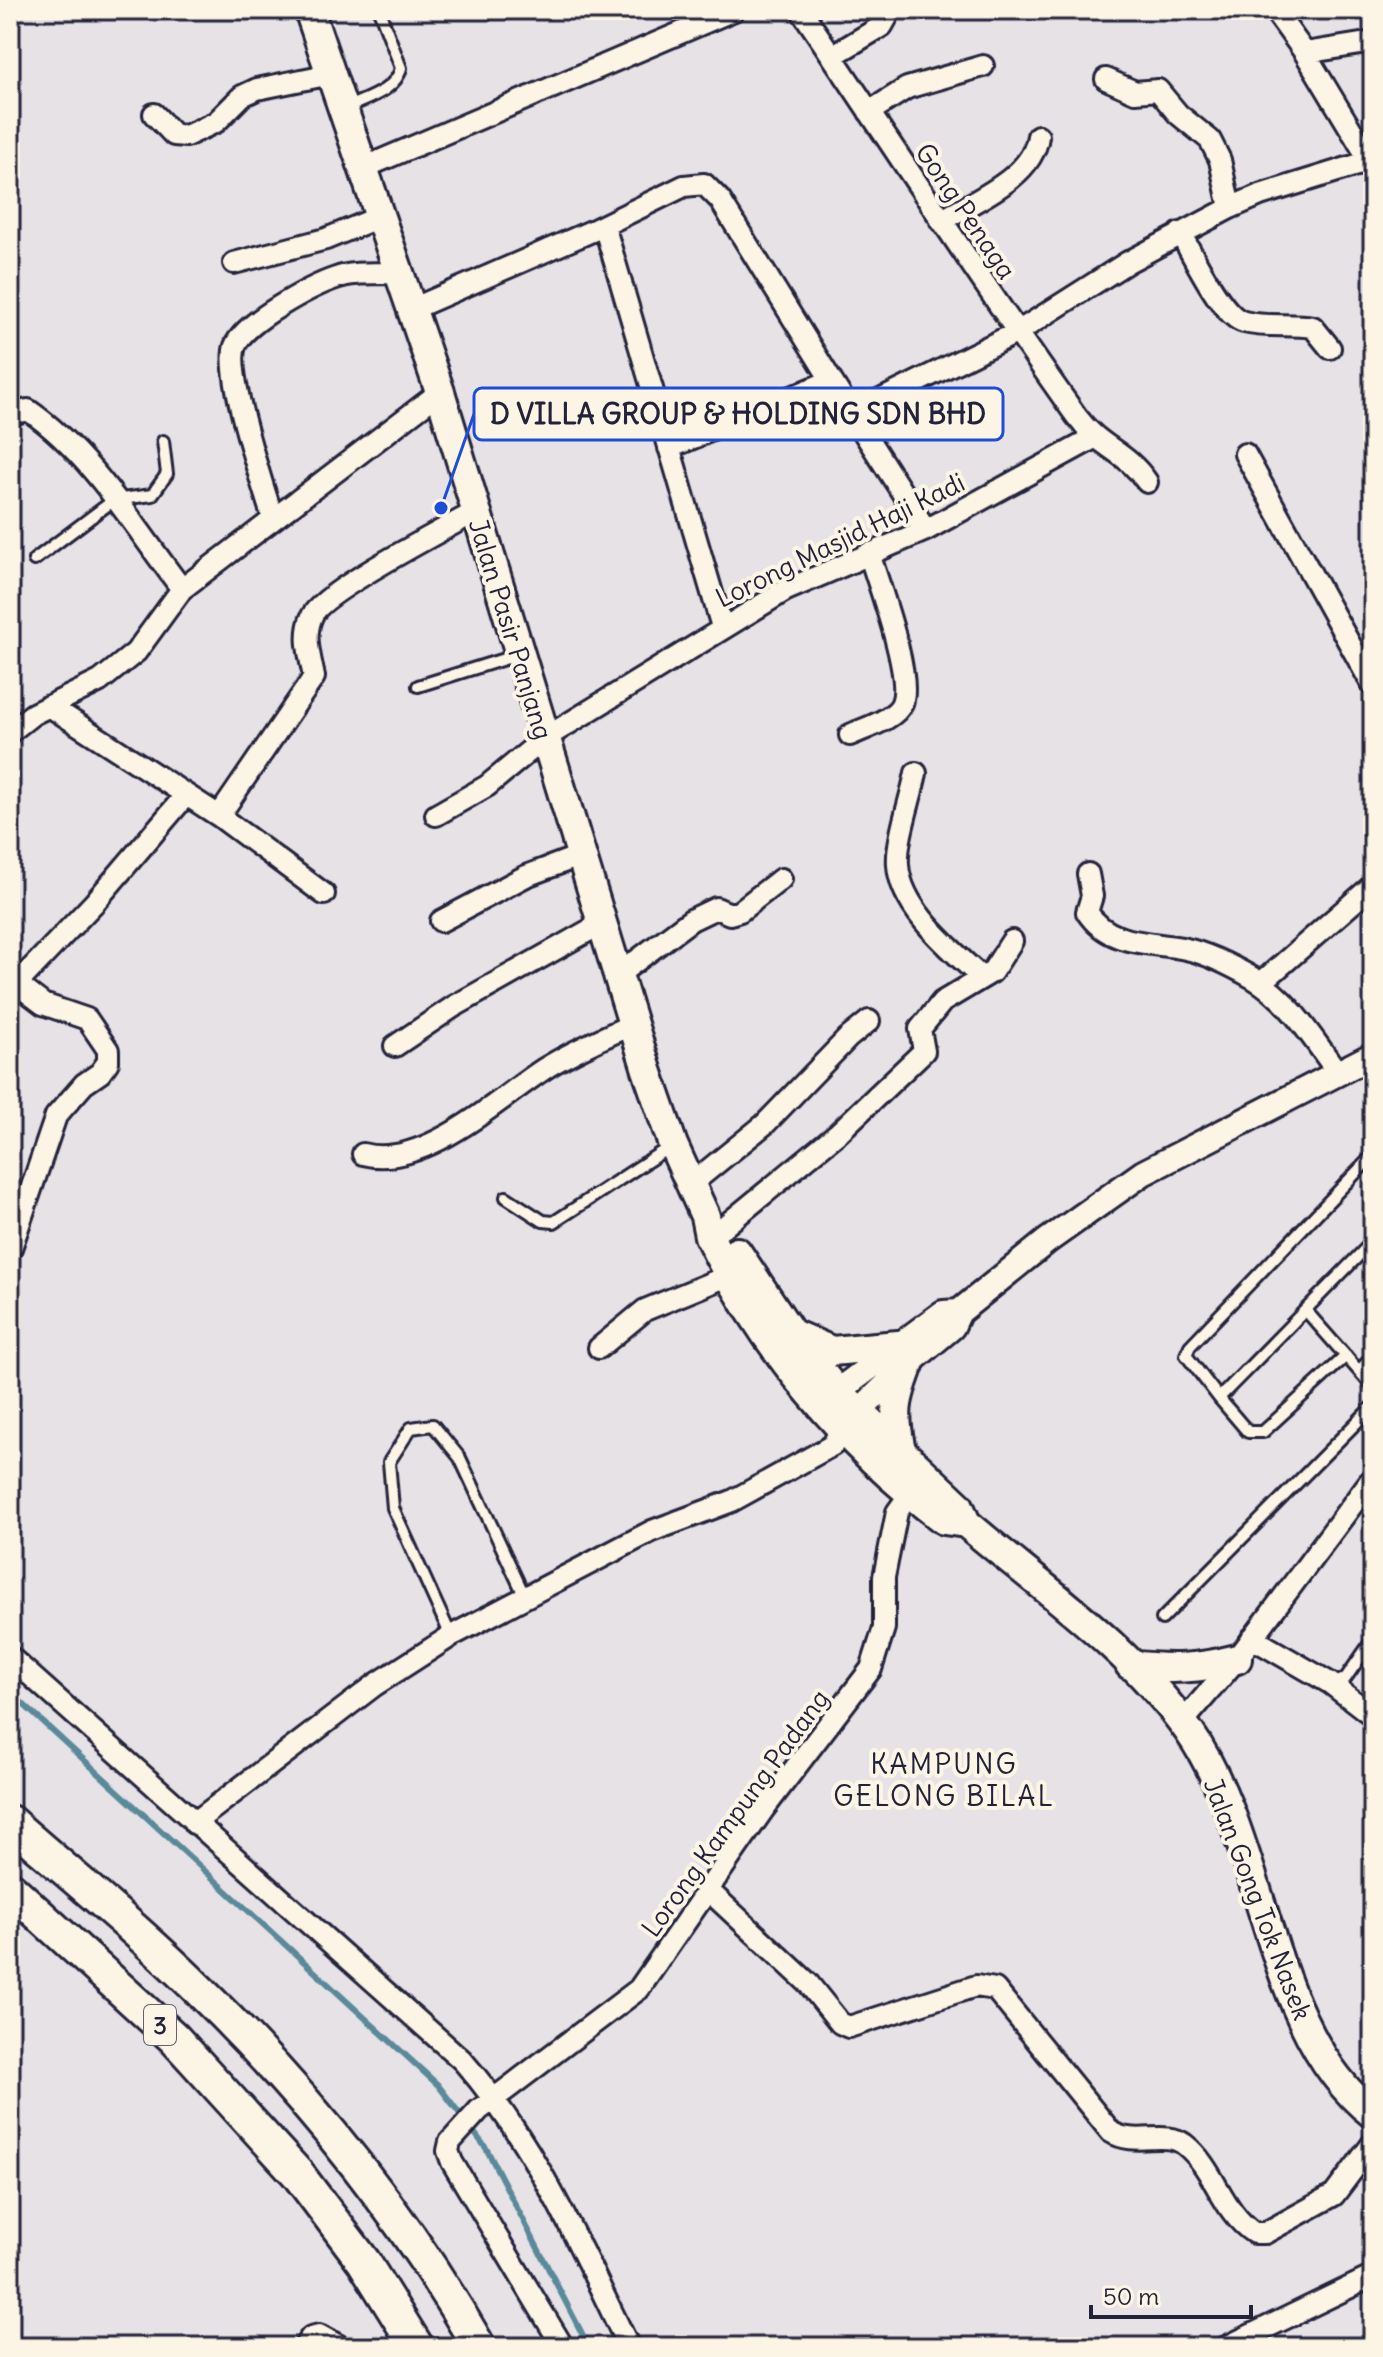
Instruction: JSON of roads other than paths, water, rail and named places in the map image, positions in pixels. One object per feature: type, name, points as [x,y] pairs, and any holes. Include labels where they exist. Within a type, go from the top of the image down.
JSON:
[{"type":"main road","name":"Jalan Pasir Panjang","points":[[309,10],[440,392],[633,1024],[676,1151]]},
{"type":"main road","name":"Jalan Gong Tok Nasek","points":[[676,1151],[713,1222],[791,1333],[828,1398]]},
{"type":"main road","name":"Jalan Gong Tok Nasek","points":[[713,1222],[709,1236],[778,1352],[828,1398],[910,1494],[944,1520],[966,1523]]},
{"type":"main road","points":[[791,1333],[808,1344],[832,1351],[904,1354],[894,1416],[902,1454]]},
{"type":"main road","name":"Jalan Gong Tok Nasek","points":[[849,1421],[902,1454],[959,1506],[966,1523],[1130,1665],[1182,1723],[1237,1830],[1278,1954],[1317,2052],[1342,2088],[1373,2114]]},
{"type":"main road","points":[[1130,1665],[1174,1671],[1204,1668],[1244,1648]]},
{"type":"main road","points":[[10,1822],[204,1995],[335,2136],[410,2233],[479,2347]]},
{"type":"main road","name":"3","points":[[10,1888],[174,2038],[297,2173],[364,2262],[410,2335]]},
{"type":"street","points":[[363,168],[734,10]]},
{"type":"street","name":"Gong Penaga","points":[[801,10],[1016,333],[1094,438]]},
{"type":"street","points":[[832,56],[882,26],[891,10]]},
{"type":"street","points":[[852,414],[1016,333],[1180,233],[1230,208],[1372,160],[1305,53],[1274,10]]},
{"type":"street","points":[[1305,53],[1373,42]]},
{"type":"street","points":[[869,112],[907,88],[983,66]]},
{"type":"street","points":[[154,114],[174,135],[186,136],[225,116],[242,96],[257,89],[331,74]]},
{"type":"street","points":[[1106,79],[1135,92],[1158,90],[1178,114],[1202,130],[1220,160],[1230,208]]},
{"type":"street","points":[[941,221],[1016,173],[1033,153],[1038,136]]},
{"type":"street","points":[[410,310],[604,225],[684,186],[704,184],[720,200],[830,381],[926,530]]},
{"type":"street","points":[[234,263],[326,239],[379,217]]},
{"type":"street","points":[[604,225],[722,627]]},
{"type":"street","points":[[1180,233],[1222,302],[1236,319],[1249,323],[1313,327],[1330,348]]},
{"type":"street","points":[[273,519],[241,400],[233,361],[235,345],[242,334],[280,307],[339,276],[397,273]]},
{"type":"street","points":[[669,448],[830,381]]},
{"type":"street","points":[[10,732],[33,714],[100,681],[136,652],[182,589],[440,392]]},
{"type":"street","points":[[10,414],[28,410],[47,423],[114,500],[182,589]]},
{"type":"street","points":[[1094,438],[1126,457],[1147,482]]},
{"type":"street","name":"Lorong Masjid Haji Kadi","points":[[436,815],[487,786],[545,738],[786,590],[926,530],[1094,438]]},
{"type":"street","points":[[1245,454],[1373,686]]},
{"type":"street","points":[[219,816],[314,677],[306,634],[313,612],[344,588],[475,512]]},
{"type":"street","points":[[850,735],[887,717],[898,708],[903,697],[898,648],[869,553]]},
{"type":"street","points":[[51,707],[219,816],[324,894]]},
{"type":"street","points":[[916,773],[898,859],[900,873],[926,924],[982,978]]},
{"type":"street","points":[[11,1248],[56,1116],[67,1101],[100,1073],[108,1062],[108,1050],[87,1019],[43,1004],[14,988],[94,903],[186,795]]},
{"type":"street","points":[[441,921],[526,876],[582,855]]},
{"type":"street","points":[[1088,874],[1092,896],[1087,912],[1107,933],[1126,940],[1198,953],[1261,983],[1292,1011],[1338,1073]]},
{"type":"street","points":[[619,974],[706,912],[716,908],[730,914],[740,911],[781,879]]},
{"type":"street","points":[[1261,983],[1373,885]]},
{"type":"street","points":[[395,1046],[453,1007],[604,922]]},
{"type":"street","points":[[713,1222],[838,1133],[909,1067],[924,1051],[920,1029],[931,1012],[999,966],[1012,941]]},
{"type":"street","points":[[691,1184],[765,1124],[848,1038],[869,1021]]},
{"type":"street","points":[[363,1154],[376,1157],[404,1152],[452,1132],[551,1065],[633,1024]]},
{"type":"street","points":[[828,1398],[952,1327],[959,1312],[1047,1241],[1143,1173],[1338,1073],[1369,1063]]},
{"type":"street","points":[[599,1348],[645,1310],[730,1275]]},
{"type":"street","points":[[194,1823],[375,1685],[451,1636],[652,1531],[732,1501],[833,1445],[904,1354]]},
{"type":"street","points":[[1182,1723],[1244,1648],[1372,1480]]},
{"type":"street","name":"Lorong Kampung Padang","points":[[563,2347],[448,2151],[455,2135],[487,2104],[639,1989],[763,1810],[871,1669],[884,1628],[884,1577],[897,1512],[910,1494]]},
{"type":"street","points":[[1244,1648],[1330,1683],[1373,1716]]},
{"type":"street","points":[[10,1657],[462,2060],[487,2104],[514,2123],[629,2347]]},
{"type":"street","points":[[708,1890],[808,1983],[840,2023],[849,2027],[976,1986],[995,1989],[1111,2132],[1137,2141],[1165,2139],[1185,2145],[1200,2162],[1233,2215],[1254,2233],[1265,2233],[1334,2195],[1373,2143]]},
{"type":"street","points":[[1226,2347],[1373,2276]]},
{"type":"street","points":[[304,2347],[311,2337],[319,2335],[341,2347]]},
{"type":"lane","points":[[344,109],[392,85],[400,74],[401,68],[379,10]]},
{"type":"lane","points":[[34,560],[114,500],[152,495],[165,483],[168,462],[163,441]]},
{"type":"lane","points":[[418,686],[519,655]]},
{"type":"lane","points":[[506,1197],[543,1221],[554,1222],[676,1151]]},
{"type":"lane","points":[[1346,1356],[1263,1432],[1248,1432],[1190,1364],[1186,1355],[1190,1346],[1373,1155]]},
{"type":"lane","points":[[1219,1398],[1307,1312],[1373,1241]]},
{"type":"lane","points":[[1307,1312],[1373,1387]]},
{"type":"lane","points":[[1359,1371],[1373,1356]]},
{"type":"lane","points":[[1162,1619],[1373,1406]]},
{"type":"lane","points":[[451,1636],[393,1508],[389,1462],[411,1428],[433,1425],[460,1458],[525,1597]]},
{"type":"lane","points":[[1330,1683],[1336,1685],[1345,1679],[1373,1639]]},
{"type":"waterway","points":[[10,1692],[438,2085],[486,2148],[589,2347]]},
{"type":"place","name":"D VILLA GROUP & HOLDING SDN BHD","points":[[441,508]]},
{"type":"district","name":"KAMPUNG GELONG BILAL","points":[[944,1780]]}]
